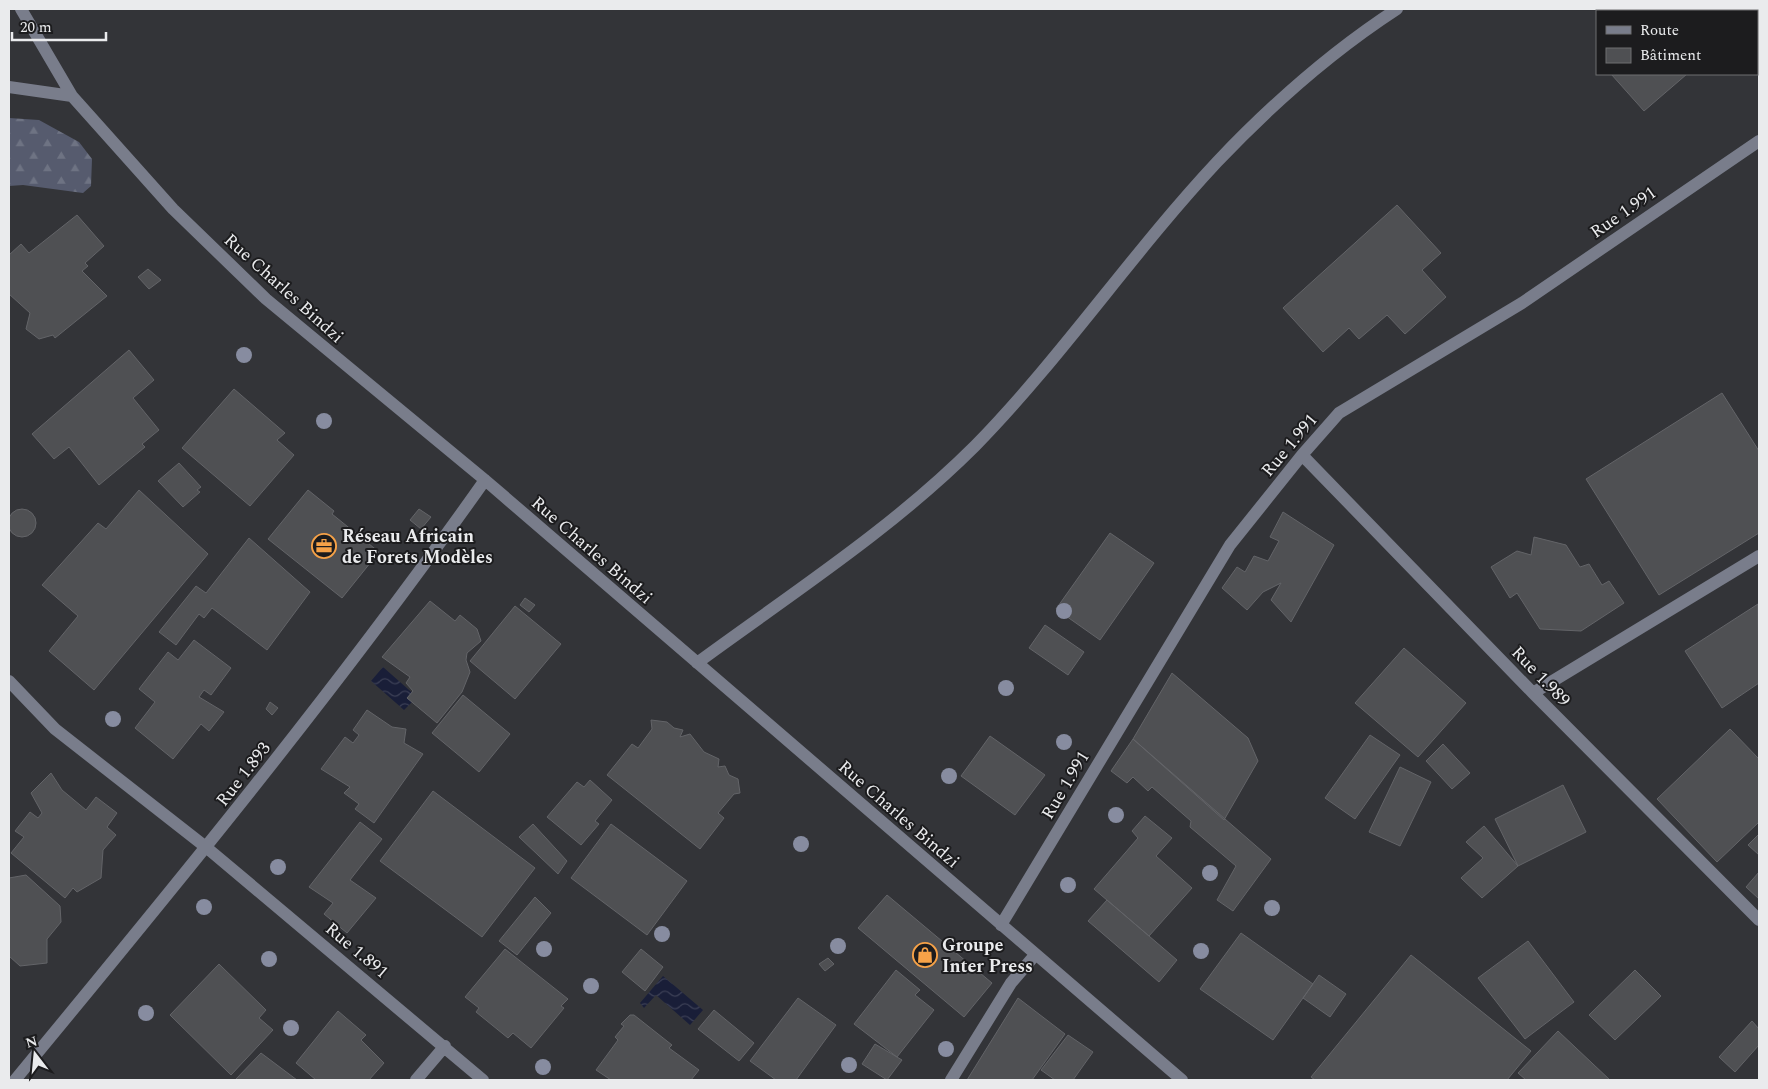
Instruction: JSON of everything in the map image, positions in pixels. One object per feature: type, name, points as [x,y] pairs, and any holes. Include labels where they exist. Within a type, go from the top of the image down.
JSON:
[{"type":"street","name":"Rue Charles Bindzi","points":[[21,9],[72,96],[173,209],[266,299],[485,480],[1182,1080]]},
{"type":"street","points":[[696,663],[890,521],[974,447],[1030,386],[1217,163],[1305,76],[1397,9]]},
{"type":"street","points":[[9,87],[72,96]]},
{"type":"street","name":"Rue 1.991","points":[[1002,925],[1230,545],[1302,454],[1339,413],[1522,303],[1759,141]]},
{"type":"street","name":"Rue 1.989","points":[[1302,454],[1533,693],[1759,920]]},
{"type":"street","name":"Rue 1.893","points":[[15,1080],[207,848],[400,599],[485,480]]},
{"type":"street","points":[[1533,693],[1759,556]]},
{"type":"street","name":"Rue 1.891","points":[[9,681],[55,729],[207,848],[445,1046],[483,1080]]},
{"type":"street","points":[[951,1080],[1011,983],[1035,955]]},
{"type":"street","points":[[416,1080],[445,1046]]},
{"type":"green space","points":[[9,118],[39,120],[79,142],[92,159],[91,186],[83,193],[23,185],[9,186]]},
{"type":"water","points":[[383,667],[417,697],[404,710],[371,681]]},
{"type":"water","points":[[663,976],[703,1010],[690,1025],[656,995],[644,1008],[640,1003]]},
{"type":"building","points":[[1612,75],[1686,75],[1644,111]]},
{"type":"building","points":[[1397,205],[1441,253],[1422,270],[1446,297],[1405,334],[1387,315],[1359,339],[1349,328],[1323,352],[1283,308]]},
{"type":"building","points":[[77,215],[104,246],[85,263],[88,266],[82,271],[107,296],[55,338],[53,335],[39,339],[26,329],[30,313],[9,294],[9,255],[21,244],[29,253]]},
{"type":"building","points":[[148,269],[161,280],[149,289],[138,277]]},
{"type":"building","points":[[129,350],[154,380],[133,398],[159,430],[142,444],[145,447],[99,485],[69,447],[54,459],[32,434]]},
{"type":"building","points":[[234,389],[285,433],[277,440],[294,455],[250,506],[182,448]]},
{"type":"building","points":[[1722,393],[1759,451],[1759,533],[1659,595],[1586,479]]},
{"type":"building","points":[[179,463],[201,487],[197,490],[200,492],[183,507],[158,481]]},
{"type":"building","points":[[139,490],[208,554],[94,690],[49,651],[78,616],[42,585],[98,523],[106,529]]},
{"type":"building","name":"Réseau Africain de Forets Modèles","points":[[308,490],[334,511],[332,514],[379,552],[342,598],[268,539]]},
{"type":"building","points":[[22,509],[32,513],[36,523],[32,533],[22,537],[12,533],[8,523],[12,513]]},
{"type":"building","points":[[419,509],[431,517],[421,529],[410,520]]},
{"type":"building","points":[[1283,512],[1334,545],[1291,622],[1271,600],[1281,583],[1263,592],[1247,610],[1222,588],[1237,567],[1245,572],[1254,556],[1268,561],[1279,541],[1270,537]]},
{"type":"building","points":[[1110,533],[1154,563],[1100,640],[1056,609]]},
{"type":"building","points":[[1534,537],[1566,545],[1580,567],[1589,564],[1602,585],[1609,581],[1624,603],[1581,631],[1540,629],[1517,593],[1510,598],[1491,567],[1517,551],[1531,555]]},
{"type":"building","points":[[249,538],[310,592],[267,650],[212,608],[204,618],[199,614],[176,645],[159,632],[196,586],[206,593]]},
{"type":"building","points":[[525,598],[535,605],[529,612],[520,605]]},
{"type":"building","points":[[430,601],[455,621],[460,615],[477,629],[481,641],[467,653],[466,660],[470,672],[462,692],[437,723],[407,698],[413,691],[406,683],[410,677],[382,657]]},
{"type":"building","points":[[1758,604],[1759,683],[1722,708],[1685,651]]},
{"type":"building","points":[[515,606],[561,644],[515,699],[470,661]]},
{"type":"building","points":[[1045,625],[1084,652],[1068,675],[1029,648]]},
{"type":"building","points":[[194,640],[231,668],[211,695],[204,690],[199,697],[224,712],[209,731],[201,724],[173,759],[135,728],[155,702],[139,689],[168,652],[178,660]]},
{"type":"building","points":[[1404,648],[1466,703],[1418,757],[1355,703]]},
{"type":"building","points":[[1172,673],[1248,738],[1258,761],[1224,820],[1133,739]]},
{"type":"building","points":[[463,695],[510,734],[479,772],[432,733]]},
{"type":"building","points":[[270,702],[278,708],[272,715],[266,709]]},
{"type":"building","points":[[367,710],[392,727],[406,729],[404,743],[423,754],[374,823],[355,809],[359,804],[344,793],[350,787],[321,769],[345,737],[353,743],[359,735],[353,730]]},
{"type":"building","points":[[651,720],[667,722],[674,728],[683,730],[680,737],[690,734],[704,752],[719,759],[718,767],[725,766],[729,775],[738,779],[740,793],[734,794],[718,813],[724,818],[700,849],[607,775],[632,744],[638,748],[652,729]]},
{"type":"building","points":[[1730,729],[1759,759],[1759,822],[1717,862],[1657,799]]},
{"type":"building","points":[[1370,735],[1400,755],[1355,819],[1325,798]]},
{"type":"building","points":[[990,736],[1045,775],[1015,815],[961,776]]},
{"type":"building","points":[[1133,739],[1271,859],[1233,911],[1217,900],[1236,866],[1190,827],[1191,821],[1152,787],[1148,791],[1133,777],[1127,783],[1111,771]]},
{"type":"building","points":[[1443,744],[1470,773],[1452,789],[1426,761]]},
{"type":"building","points":[[1400,767],[1431,782],[1400,846],[1369,832]]},
{"type":"building","points":[[51,773],[62,790],[86,810],[96,797],[117,813],[107,827],[116,835],[103,850],[101,878],[77,892],[73,888],[65,898],[11,853],[24,837],[15,831],[30,812],[38,818],[42,813],[31,793]]},
{"type":"building","points":[[590,780],[612,800],[595,821],[599,824],[581,845],[547,817],[577,782],[584,787]]},
{"type":"building","points":[[1563,785],[1586,832],[1518,866],[1495,819]]},
{"type":"building","points":[[433,791],[535,868],[482,937],[380,861]]},
{"type":"building","points":[[1145,816],[1172,838],[1156,856],[1192,888],[1149,936],[1094,889],[1138,838],[1132,831]]},
{"type":"building","points":[[360,822],[382,839],[350,880],[376,898],[347,933],[324,914],[333,903],[309,887]]},
{"type":"building","points":[[533,824],[567,861],[558,874],[519,837]]},
{"type":"building","points":[[611,824],[687,881],[647,935],[571,878]]},
{"type":"building","points":[[1484,826],[1518,866],[1482,898],[1461,878],[1483,858],[1466,842]]},
{"type":"building","points":[[1759,834],[1759,855],[1748,845]]},
{"type":"building","points":[[1759,872],[1759,899],[1746,887]]},
{"type":"building","points":[[26,875],[60,906],[61,922],[47,939],[47,963],[20,966],[9,956],[9,878]]},
{"type":"building","name":"Groupe Inter Press","points":[[887,895],[992,983],[964,1017],[858,928]]},
{"type":"building","points":[[535,897],[551,913],[517,955],[499,941]]},
{"type":"building","points":[[1107,900],[1177,960],[1159,982],[1088,921]]},
{"type":"building","points":[[1241,933],[1313,984],[1273,1040],[1200,989]]},
{"type":"building","points":[[1528,941],[1574,1002],[1525,1039],[1478,978]]},
{"type":"building","points":[[505,949],[568,999],[561,1006],[564,1008],[531,1048],[513,1033],[508,1038],[476,1012],[479,1008],[465,997]]},
{"type":"building","points":[[641,949],[663,967],[645,991],[622,972]]},
{"type":"building","points":[[1411,955],[1531,1051],[1507,1080],[1315,1080],[1311,1077]]},
{"type":"building","points":[[828,958],[834,964],[825,971],[819,964]]},
{"type":"building","points":[[219,964],[266,1010],[259,1018],[273,1030],[231,1075],[170,1015]]},
{"type":"building","points":[[896,970],[920,990],[915,995],[934,1010],[897,1057],[854,1024]]},
{"type":"building","points":[[1635,970],[1661,996],[1615,1040],[1589,1015]]},
{"type":"building","points":[[1319,975],[1346,994],[1330,1017],[1303,998]]},
{"type":"building","points":[[798,998],[836,1025],[796,1080],[776,1080],[750,1061]]},
{"type":"building","points":[[1018,998],[1065,1034],[1032,1080],[967,1080]]},
{"type":"building","points":[[714,1010],[754,1043],[739,1061],[698,1029]]},
{"type":"building","points":[[338,1011],[366,1035],[361,1040],[384,1063],[369,1080],[316,1080],[296,1063]]},
{"type":"building","points":[[630,1015],[634,1015],[672,1045],[669,1048],[699,1070],[691,1080],[611,1080],[596,1070],[618,1040],[615,1037],[624,1026],[621,1024]]},
{"type":"building","points":[[1752,1021],[1759,1029],[1759,1045],[1735,1072],[1719,1057]]},
{"type":"building","points":[[1558,1031],[1610,1080],[1526,1080],[1518,1073]]},
{"type":"building","points":[[1068,1035],[1093,1052],[1073,1080],[1055,1080],[1041,1070]]},
{"type":"building","points":[[875,1044],[902,1060],[887,1080],[862,1064]]},
{"type":"building","points":[[261,1053],[297,1080],[235,1080]]},
{"type":"place","name":"Réseau Africain de Forets Modèles","points":[[324,546]]},
{"type":"place","name":"Groupe Inter Press","points":[[925,955]]}]
